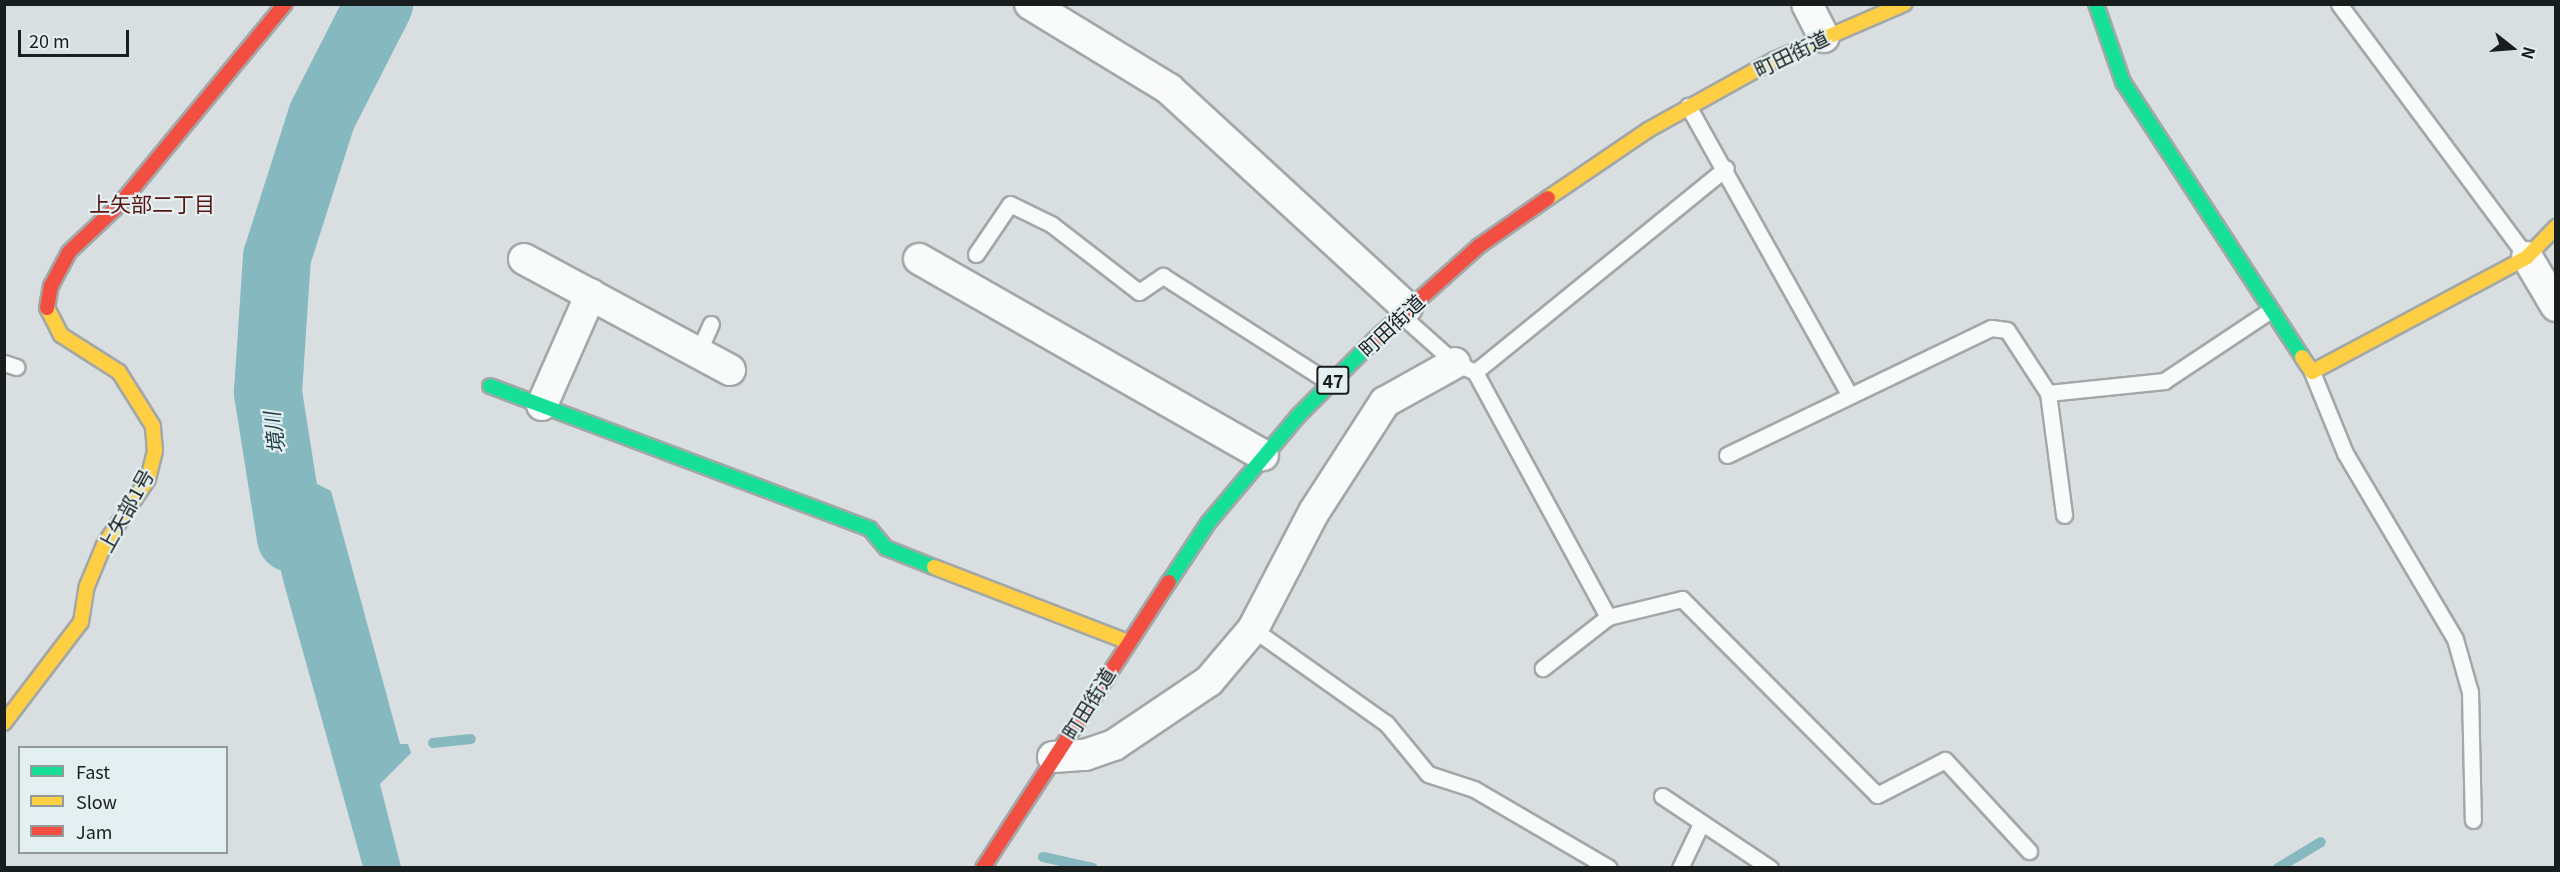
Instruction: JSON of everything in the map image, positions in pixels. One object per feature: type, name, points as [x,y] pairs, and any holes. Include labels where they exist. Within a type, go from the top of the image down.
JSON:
[{"type":"street","name":"上矢部1号","points":[[4,723],[81,622],[87,586],[100,555],[148,478],[155,451],[153,426],[119,372],[61,335],[47,310],[51,286],[69,252],[120,204],[285,4]]},
{"type":"street","points":[[1030,4],[1169,89],[1403,311]]},
{"type":"street","points":[[1807,4],[1824,37]]},
{"type":"street","name":"町田街道","points":[[983,867],[1126,641],[1184,556],[1263,455],[1330,383],[1403,311],[1534,206],[1688,106],[1824,37],[1904,4]]},
{"type":"street","points":[[2096,4],[2123,82],[2268,312],[2312,372],[2527,257],[2556,227]]},
{"type":"street","points":[[2527,257],[2556,306]]},
{"type":"street","points":[[524,259],[644,319],[697,355],[730,370]]},
{"type":"street","points":[[919,259],[1263,455]]},
{"type":"street","points":[[542,405],[591,294]]},
{"type":"street","points":[[1053,757],[1106,748],[1148,726],[1209,681],[1253,629],[1314,512],[1385,402],[1465,367]]},
{"type":"street","points":[[490,386],[870,529],[886,548],[1126,641]]},
{"type":"lane","points":[[2339,4],[2527,257]]},
{"type":"lane","points":[[1688,106],[1726,168],[1849,394]]},
{"type":"lane","points":[[1465,367],[1726,168]]},
{"type":"lane","points":[[976,254],[1010,204],[1051,224],[1139,292],[1162,276],[1330,383]]},
{"type":"lane","points":[[1403,311],[1465,367],[1608,617]]},
{"type":"lane","points":[[2048,393],[2164,381],[2268,312]]},
{"type":"lane","points":[[697,355],[711,324]]},
{"type":"lane","points":[[1727,455],[1849,394],[1990,328],[2007,330],[2048,393],[2064,515]]},
{"type":"lane","points":[[2312,372],[2345,453],[2455,639],[2470,692],[2473,820]]},
{"type":"lane","points":[[1543,668],[1608,617],[1682,599],[1877,795],[1946,760],[2029,851]]},
{"type":"lane","points":[[1253,629],[1386,723],[1428,774],[1474,789],[1609,867]]},
{"type":"lane","points":[[1662,796],[1701,824],[1770,867]]},
{"type":"lane","points":[[1680,867],[1701,824]]},
{"type":"water","points":[[255,426],[298,474],[331,491],[400,744],[408,744],[411,753],[380,784],[401,867],[363,867],[283,580],[259,479]]},
{"type":"waterway","name":"境川","points":[[291,538],[268,392],[277,257],[322,116],[379,4]]},
{"type":"waterway","points":[[433,743],[471,739]]},
{"type":"waterway","points":[[2278,868],[2321,842]]},
{"type":"waterway","points":[[1043,857],[1093,868]]},
{"type":"traffic: fast","points":[[2096,4],[2123,82],[2302,357]]},
{"type":"traffic: fast","points":[[1169,582],[1208,523],[1298,416],[1375,339]]},
{"type":"traffic: fast","points":[[490,386],[870,529],[886,548],[934,567]]},
{"type":"traffic: slow","points":[[1548,198],[1648,130],[1774,60],[1904,4]]},
{"type":"traffic: slow","points":[[2302,357],[2312,372],[2527,257],[2556,227]]},
{"type":"traffic: slow","points":[[4,723],[81,622],[87,586],[104,545],[148,479],[155,451],[153,426],[119,372],[61,335],[47,308]]},
{"type":"traffic: slow","points":[[934,567],[1126,641]]},
{"type":"traffic: jam","points":[[47,308],[51,286],[69,252],[120,204],[285,4]]},
{"type":"traffic: jam","points":[[1375,339],[1479,246],[1548,198]]},
{"type":"traffic: jam","points":[[983,868],[1169,582]]},
{"type":"district","name":"上矢部二丁目","points":[[152,203]]}]
